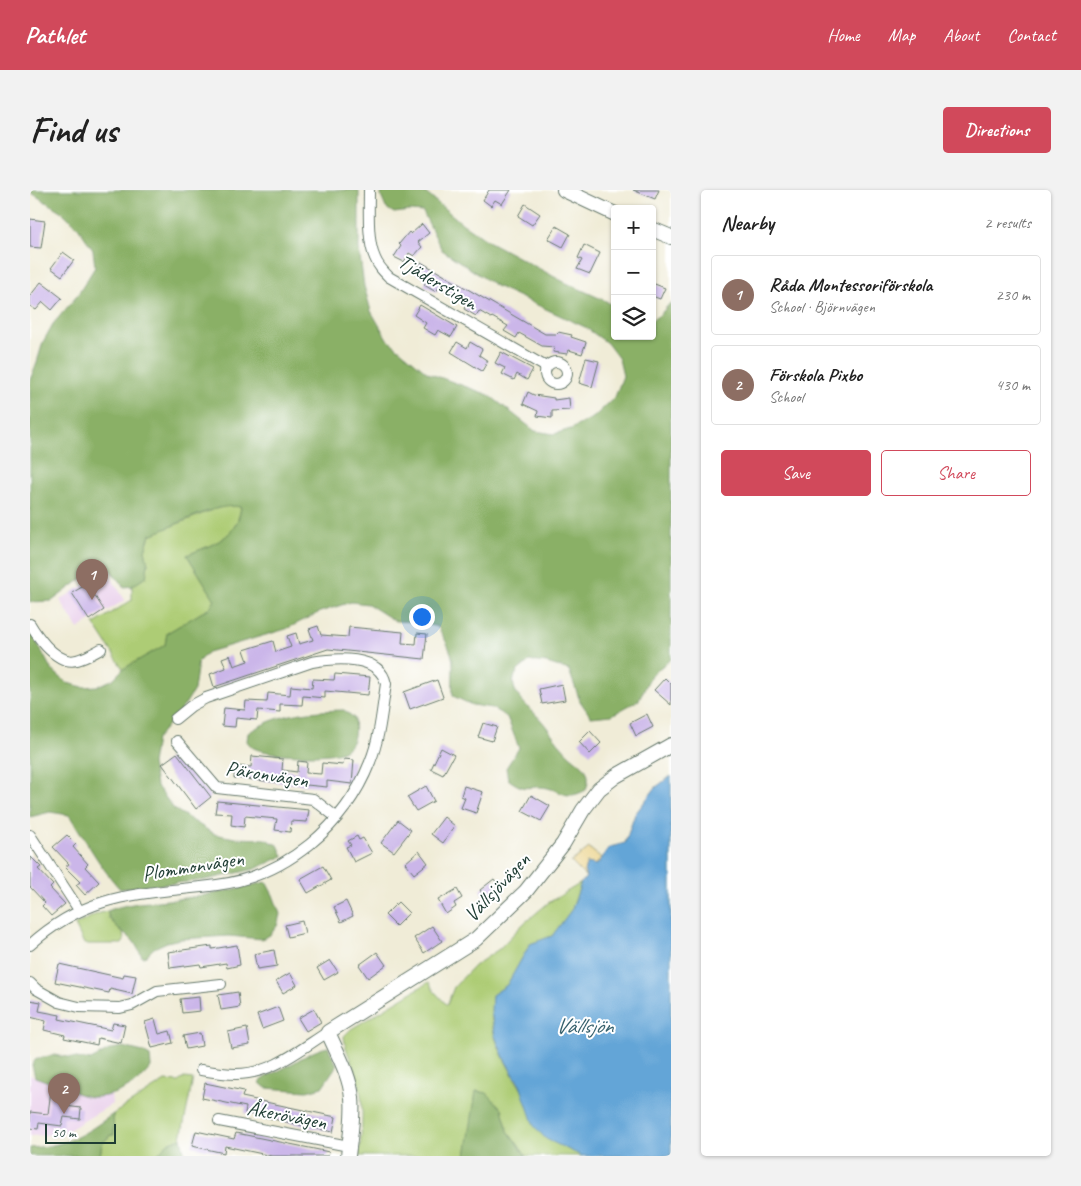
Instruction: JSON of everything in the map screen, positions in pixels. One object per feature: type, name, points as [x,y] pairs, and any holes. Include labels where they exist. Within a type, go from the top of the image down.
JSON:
[{"type":"street","name":"Tjäderstigen","points":[[370,190],[370,233],[374,256],[380,268],[390,277],[546,367]]},
{"type":"street","points":[[564,190],[611,212]]},
{"type":"street","points":[[656,231],[671,237]]},
{"type":"street","points":[[30,624],[35,634],[55,655],[64,660],[72,661],[84,658],[101,649]]},
{"type":"street","name":"Plommonvägen","points":[[30,945],[61,920],[79,910],[100,902],[144,893],[220,884],[254,876],[306,848],[319,837],[352,796],[371,760],[378,736],[386,684],[384,676],[378,668],[372,665],[358,661],[328,660],[312,662],[206,698],[191,706],[175,719]]},
{"type":"street","name":"Päronvägen","points":[[178,741],[216,788],[314,799],[336,817]]},
{"type":"street","name":"Vällsjövägen","points":[[201,1070],[236,1074],[262,1070],[276,1065],[476,939],[526,892],[563,844],[583,810],[599,789],[616,776],[671,745]]},
{"type":"street","points":[[30,835],[79,910]]},
{"type":"street","points":[[30,982],[36,989],[59,1002],[79,1007],[120,1008],[132,1005],[157,991],[221,984]]},
{"type":"street","points":[[328,1032],[349,1081],[353,1113],[348,1151]]},
{"type":"street","name":"Åkerövägen","points":[[219,1121],[348,1151]]},
{"type":"shaded area","points":[[107,571],[125,600],[78,629],[60,600]]},
{"type":"shaded area","points":[[30,1075],[90,1097],[111,1094],[112,1104],[62,1134],[30,1136]]},
{"type":"green space","points":[[30,190],[359,190],[359,249],[364,286],[371,311],[387,339],[428,373],[489,395],[535,431],[554,434],[571,429],[594,417],[615,397],[623,376],[619,359],[607,343],[585,327],[496,286],[442,250],[423,212],[394,213],[386,208],[381,196],[382,190],[422,190],[463,224],[488,241],[564,282],[606,301],[611,304],[611,340],[656,340],[656,318],[671,302],[671,659],[651,675],[639,700],[612,715],[591,717],[580,701],[569,670],[547,663],[529,661],[517,672],[514,679],[514,686],[520,698],[586,771],[588,782],[586,790],[574,795],[566,795],[548,788],[524,787],[514,784],[508,779],[506,768],[519,748],[507,717],[492,708],[472,705],[453,696],[453,659],[438,627],[417,622],[395,621],[368,604],[351,602],[320,612],[286,629],[208,652],[198,662],[194,690],[184,706],[156,739],[152,764],[156,785],[174,809],[214,834],[235,838],[265,839],[278,845],[283,856],[255,869],[205,880],[120,889],[99,862],[69,815],[50,812],[30,817],[30,629],[51,669],[67,683],[83,687],[97,686],[112,680],[123,669],[165,645],[167,633],[211,607],[215,600],[187,555],[222,539],[229,533],[239,518],[241,507],[231,506],[208,511],[150,535],[145,550],[148,564],[146,577],[132,586],[124,587],[107,566],[99,568],[80,580],[52,601],[30,602],[30,380],[43,342],[53,324],[77,296],[95,267],[93,250],[78,227],[62,212],[30,192]]},
{"type":"green space","points":[[227,505],[241,506],[235,526],[222,539],[187,555],[215,600],[211,607],[167,633],[165,645],[123,669],[94,624],[132,600],[132,586],[146,577],[148,564],[145,550],[150,535]]},
{"type":"green space","points":[[344,710],[354,718],[354,736],[349,747],[338,753],[313,755],[284,754],[259,750],[252,747],[247,741],[248,733],[259,726],[282,717],[306,712]]},
{"type":"green space","points":[[266,882],[280,914],[277,926],[270,935],[262,939],[229,936],[180,939],[154,948],[146,956],[142,957],[134,942],[115,925],[107,911],[126,905],[205,895]]},
{"type":"green space","points":[[581,883],[572,909],[552,936],[530,944],[507,985],[492,995],[491,1011],[495,1037],[519,1085],[543,1120],[556,1135],[582,1156],[526,1156],[508,1131],[502,1109],[477,1091],[466,1156],[359,1156],[362,1126],[360,1087],[347,1052],[344,1036],[351,1029],[429,982],[434,991],[447,1005],[454,987],[474,966],[499,949],[522,925],[548,903]]},
{"type":"green space","points":[[107,911],[109,919],[123,933],[124,941],[122,944],[84,944],[75,925]]},
{"type":"green space","points":[[123,1047],[143,1052],[150,1056],[151,1067],[132,1085],[117,1093],[91,1097],[35,1077],[32,1065],[36,1059],[53,1055],[91,1060],[111,1049]]},
{"type":"green space","points":[[328,1047],[337,1065],[322,1087],[307,1091],[266,1088],[259,1082],[311,1053]]},
{"type":"green space","points":[[184,1078],[193,1079],[181,1138],[168,1143],[156,1156],[100,1156],[102,1143],[111,1135],[114,1135],[113,1114],[165,1081],[178,1082]]},
{"type":"green space","points":[[476,1091],[487,1093],[502,1109],[508,1131],[526,1156],[466,1156]]},
{"type":"green space","points":[[113,1114],[114,1135],[111,1135],[102,1143],[100,1156],[30,1156],[30,1148],[65,1142],[83,1134]]},
{"type":"green space","points":[[181,1138],[184,1151],[189,1156],[156,1156],[168,1143]]},
{"type":"sand","points":[[589,848],[601,858],[586,877],[571,862]]},
{"type":"water","name":"Vällsjön","points":[[671,776],[671,1156],[582,1156],[546,1139],[534,1126],[520,1085],[505,1060],[495,1036],[491,1011],[492,995],[507,985],[530,944],[552,936],[572,909],[581,883],[586,877],[584,871],[587,863],[597,865],[610,847],[625,843],[635,814],[656,787]]},
{"type":"building","points":[[489,190],[511,190],[502,204],[495,200],[491,206],[483,200]]},
{"type":"building","points":[[633,190],[659,190],[655,199]]},
{"type":"building","points":[[525,204],[540,214],[532,225],[518,216]]},
{"type":"building","points":[[30,219],[45,221],[41,248],[30,247]]},
{"type":"building","points":[[422,224],[429,233],[418,242],[422,247],[414,256],[409,253],[404,262],[394,257],[401,246],[399,244],[409,232],[411,234]]},
{"type":"building","points":[[556,226],[570,234],[563,247],[548,239]]},
{"type":"building","points":[[584,245],[600,253],[590,274],[577,269],[582,260],[578,258]]},
{"type":"building","points":[[63,252],[74,260],[62,276],[51,268]]},
{"type":"building","points":[[421,262],[545,334],[556,334],[558,332],[572,335],[571,337],[586,342],[582,354],[569,350],[567,354],[553,352],[554,347],[542,346],[519,333],[516,338],[504,331],[508,326],[492,317],[479,311],[476,316],[464,309],[467,303],[439,287],[436,292],[424,285],[427,280],[415,272]]},
{"type":"building","points":[[41,282],[62,298],[52,310],[43,302],[36,310],[30,306],[30,296]]},
{"type":"building","points":[[656,285],[665,288],[660,299],[656,298]]},
{"type":"building","points":[[420,305],[457,327],[451,337],[438,330],[435,335],[423,328],[426,323],[414,315]]},
{"type":"building","points":[[457,342],[467,348],[470,342],[482,349],[479,355],[488,361],[482,371],[451,352]]},
{"type":"building","points":[[501,352],[533,369],[527,380],[517,374],[514,380],[502,374],[505,368],[495,363]]},
{"type":"building","points":[[586,358],[599,361],[592,387],[579,383]]},
{"type":"building","points":[[528,392],[534,395],[554,398],[554,400],[569,398],[570,410],[552,411],[552,418],[537,416],[538,411],[523,404]]},
{"type":"building","points":[[87,584],[104,610],[89,620],[72,593]]},
{"type":"building","points":[[318,626],[321,635],[348,637],[349,627],[403,632],[402,643],[416,644],[417,633],[427,634],[424,659],[328,649],[214,687],[210,674],[226,668],[222,658],[230,655],[234,666],[248,661],[244,650],[273,641],[276,652],[291,647],[287,636],[296,633],[299,644],[313,640],[309,629]]},
{"type":"building","points":[[335,674],[370,677],[368,695],[325,691],[325,698],[303,696],[302,705],[280,704],[280,712],[258,710],[257,720],[236,718],[235,727],[222,726],[224,708],[245,710],[246,701],[267,702],[268,693],[290,695],[291,686],[312,688],[313,679],[334,680]]},
{"type":"building","points":[[665,678],[671,684],[671,705],[654,690]]},
{"type":"building","points":[[437,680],[443,697],[410,709],[404,692]]},
{"type":"building","points":[[562,684],[565,700],[542,704],[539,689]]},
{"type":"building","points":[[647,714],[653,727],[636,736],[630,723]]},
{"type":"building","points":[[483,723],[497,727],[492,741],[478,737]]},
{"type":"building","points":[[590,731],[601,743],[590,754],[579,742]]},
{"type":"building","points":[[441,748],[454,755],[443,775],[431,769]]},
{"type":"building","points":[[177,753],[211,797],[196,809],[162,764]]},
{"type":"building","points":[[252,756],[283,759],[282,770],[297,772],[298,761],[307,762],[306,773],[321,774],[322,763],[343,765],[344,759],[354,760],[352,784],[327,781],[327,787],[234,778],[235,766],[251,767]]},
{"type":"building","points":[[426,786],[434,801],[416,811],[407,797]]},
{"type":"building","points":[[464,786],[483,792],[476,813],[461,808],[465,798],[461,796]]},
{"type":"building","points":[[531,795],[550,806],[541,821],[522,811]]},
{"type":"building","points":[[217,801],[309,810],[307,822],[291,821],[290,832],[275,830],[277,819],[245,816],[244,827],[231,825],[232,814],[215,813]]},
{"type":"building","points":[[444,817],[455,826],[443,843],[431,834]]},
{"type":"building","points":[[398,820],[411,830],[394,852],[381,843]]},
{"type":"building","points":[[67,835],[76,844],[73,847],[88,864],[85,867],[99,882],[85,895],[76,885],[80,882],[65,867],[69,864],[53,847]]},
{"type":"building","points":[[357,836],[359,840],[363,838],[372,853],[354,862],[346,847],[351,845],[348,841]]},
{"type":"building","points":[[419,851],[428,863],[414,874],[405,863]]},
{"type":"building","points":[[30,856],[41,867],[38,869],[53,885],[50,888],[65,904],[51,916],[42,906],[45,903],[30,887]]},
{"type":"building","points":[[323,866],[331,880],[308,893],[300,879]]},
{"type":"building","points":[[494,879],[503,891],[488,902],[480,890]]},
{"type":"building","points":[[457,889],[462,898],[454,903],[456,907],[446,914],[438,900]]},
{"type":"building","points":[[346,901],[353,916],[341,922],[334,907]]},
{"type":"building","points":[[398,902],[409,913],[396,926],[385,915]]},
{"type":"building","points":[[302,921],[305,933],[288,937],[285,925]]},
{"type":"building","points":[[432,926],[442,941],[424,953],[414,938]]},
{"type":"building","points":[[237,945],[240,965],[227,968],[226,963],[201,967],[200,964],[170,968],[168,952],[212,946],[212,949]]},
{"type":"building","points":[[274,950],[277,966],[257,969],[254,954]]},
{"type":"building","points":[[377,952],[386,965],[368,978],[359,965]]},
{"type":"building","points":[[330,960],[338,972],[324,980],[317,968]]},
{"type":"building","points":[[59,964],[123,978],[124,974],[136,976],[132,994],[110,989],[109,993],[55,982]]},
{"type":"building","points":[[290,973],[297,985],[283,993],[276,981]]},
{"type":"building","points":[[238,992],[240,1007],[221,1010],[218,995]]},
{"type":"building","points":[[199,997],[200,1011],[182,1013],[180,999]]},
{"type":"building","points":[[30,1000],[41,1002],[39,1011],[60,1015],[59,1019],[111,1030],[113,1023],[125,1025],[121,1043],[98,1038],[97,1045],[64,1038],[65,1035],[44,1030],[46,1021],[30,1017]]},
{"type":"building","points":[[278,1007],[283,1021],[262,1029],[257,1015]]},
{"type":"building","points":[[314,1009],[321,1022],[306,1031],[298,1018]]},
{"type":"building","points":[[155,1019],[159,1034],[170,1031],[173,1043],[152,1048],[145,1022]]},
{"type":"building","points":[[247,1028],[250,1045],[231,1048],[228,1032]]},
{"type":"building","points":[[200,1033],[202,1046],[186,1049],[183,1036]]},
{"type":"building","points":[[205,1083],[244,1091],[242,1097],[336,1117],[333,1132],[245,1113],[246,1107],[202,1098]]},
{"type":"building","points":[[51,1090],[67,1093],[65,1106],[81,1108],[80,1119],[64,1117],[62,1126],[39,1123],[38,1129],[30,1128],[30,1112],[48,1114]]},
{"type":"building","points":[[196,1131],[234,1139],[236,1133],[329,1152],[328,1156],[272,1156],[225,1146],[224,1153],[192,1146]]},
{"type":"place","name":"Råda Montessoriförskola","points":[[92,600]]},
{"type":"place","name":"Förskola Pixbo","points":[[64,1114]]}]
